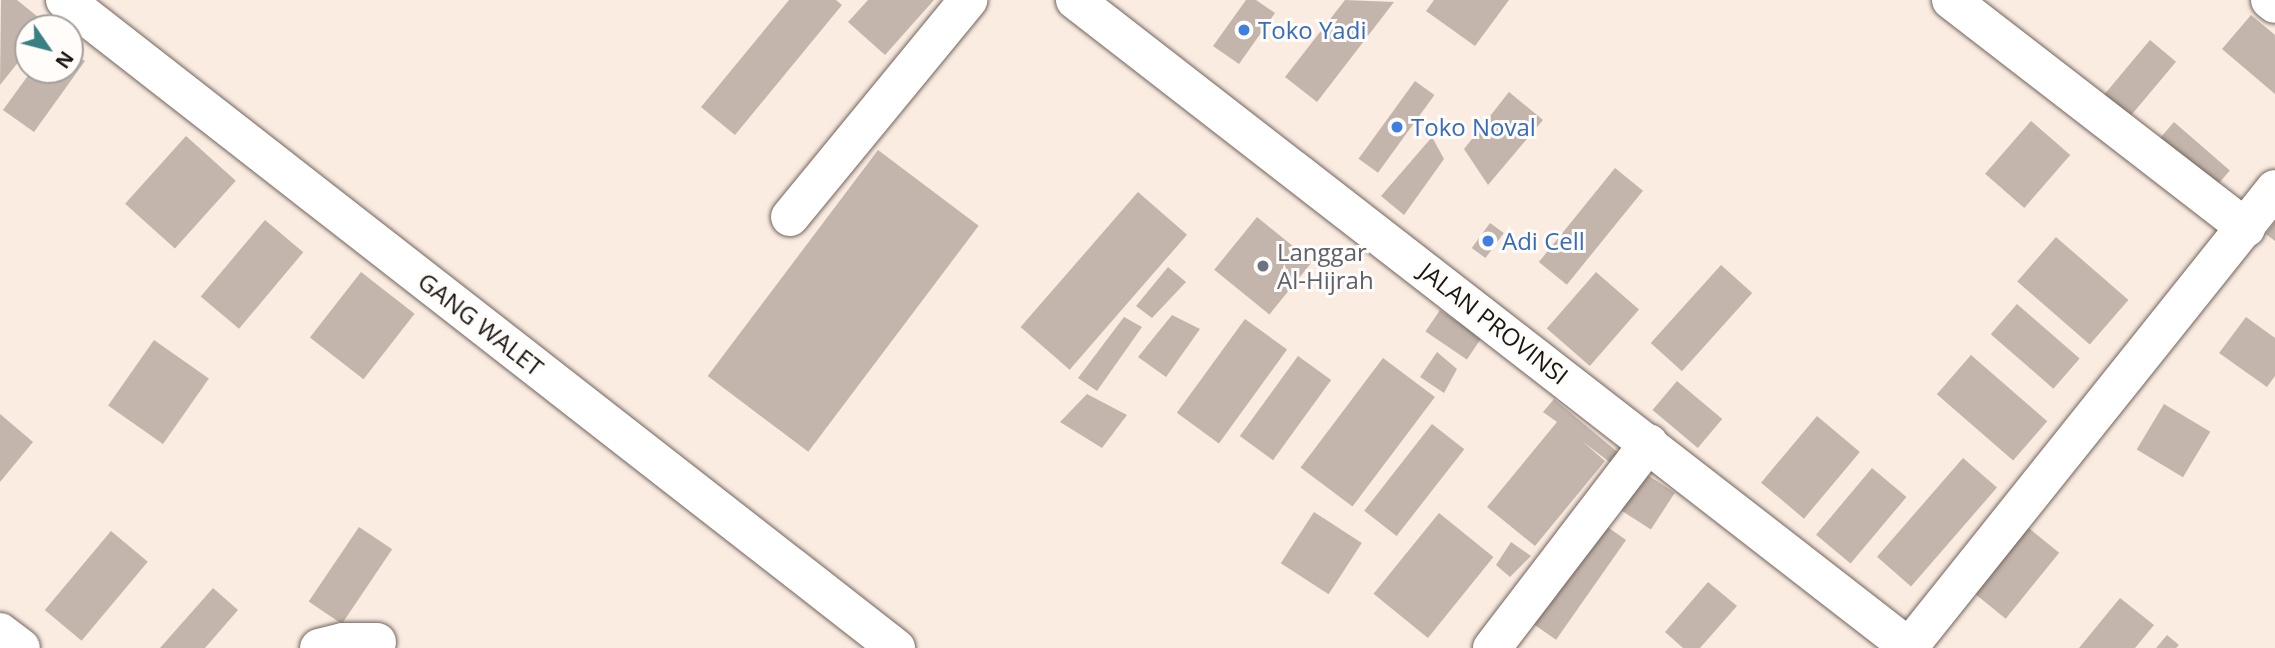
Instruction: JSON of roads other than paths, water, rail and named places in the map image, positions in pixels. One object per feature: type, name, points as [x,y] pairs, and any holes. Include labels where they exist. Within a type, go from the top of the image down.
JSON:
[{"type":"street","name":"GANG WALET","points":[[65,0],[896,648]]},
{"type":"street","points":[[790,217],[968,0]]},
{"type":"street","name":"JALAN PROVINSI","points":[[1075,0],[1909,647]]},
{"type":"street","points":[[1951,0],[2246,228]]},
{"type":"street","points":[[2270,0],[2275,4]]},
{"type":"street","points":[[1909,647],[2246,228],[2275,188]]},
{"type":"street","points":[[1492,648],[1649,443]]},
{"type":"street","points":[[319,648],[343,642],[377,642]]},
{"type":"place","name":"Toko Yadi","points":[[1244,30]]},
{"type":"place","name":"Toko Noval","points":[[1397,127]]},
{"type":"place","name":"Adi Cell","points":[[1488,241]]},
{"type":"place","name":"Langgar Al-Hijrah","points":[[1263,266]]}]
